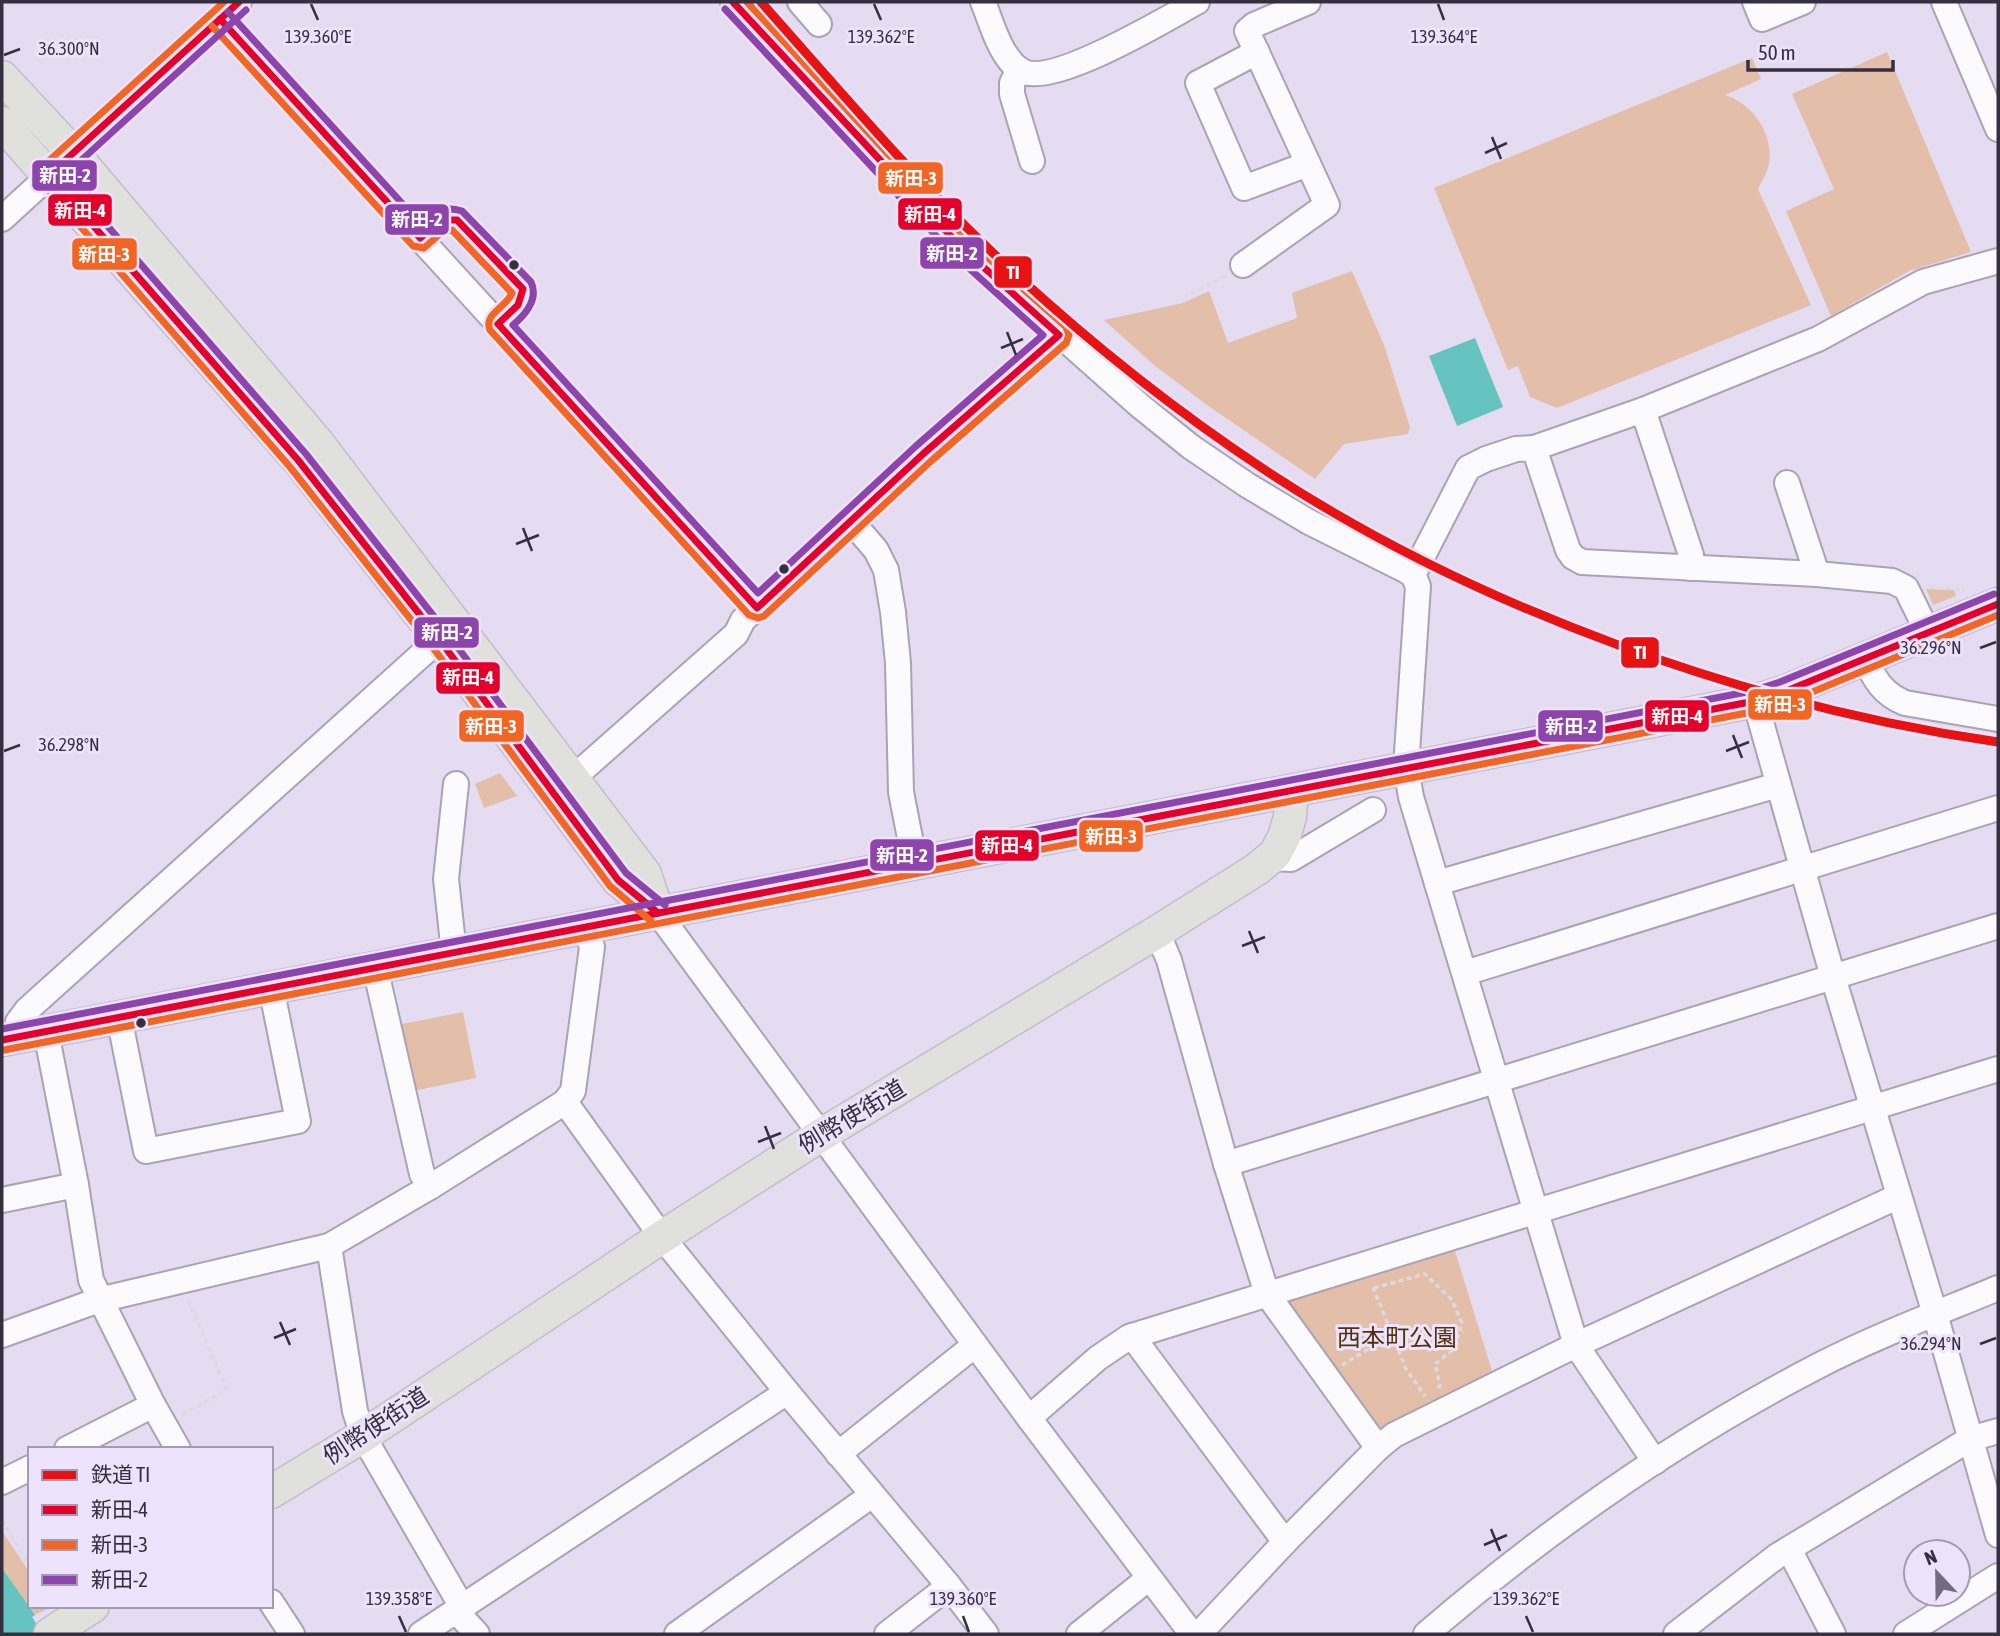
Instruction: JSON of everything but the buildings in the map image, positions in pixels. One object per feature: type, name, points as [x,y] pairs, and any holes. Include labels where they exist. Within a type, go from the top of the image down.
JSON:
[{"type":"main road","points":[[2,77],[73,153],[318,443],[645,874],[658,914]]},
{"type":"main road","points":[[2,123],[298,460],[439,639],[618,880],[658,914]]},
{"type":"main road","points":[[18,1028],[119,1017],[1755,701],[1784,692],[1998,604]]},
{"type":"main road","name":"例幣使街道","points":[[273,1491],[363,1436],[821,1135],[1157,932],[1270,858],[1284,837],[1290,817],[1292,791]]},
{"type":"main road","points":[[56,1630],[90,1608]]},
{"type":"street","points":[[2,219],[239,2]]},
{"type":"street","points":[[733,2],[960,246],[1059,335],[1191,447],[1309,522],[1413,575],[1418,586],[1406,768],[1411,797],[1576,1345],[1655,1462]]},
{"type":"street","points":[[800,2],[819,24]]},
{"type":"street","points":[[983,2],[1007,55],[1019,69],[1030,74],[1054,71],[1112,49],[1197,2]]},
{"type":"street","points":[[1243,265],[1327,205],[1247,32],[1254,24],[1305,2]]},
{"type":"street","points":[[1759,10],[1803,2]]},
{"type":"street","points":[[1953,4],[1998,129]]},
{"type":"street","points":[[220,19],[757,608]]},
{"type":"street","points":[[1257,52],[1198,83],[1244,188],[1308,164]]},
{"type":"street","points":[[1019,69],[1012,83],[1012,94],[1031,161]]},
{"type":"street","points":[[420,238],[441,219],[450,217],[457,220],[523,289],[520,304],[498,324]]},
{"type":"street","points":[[1413,575],[1468,468],[1486,458],[1516,449],[1534,448],[1643,410],[1818,339],[1923,282],[1998,261]]},
{"type":"street","points":[[573,778],[736,634],[743,620],[923,454],[1059,335]]},
{"type":"street","points":[[1643,410],[1691,555],[1691,568]]},
{"type":"street","points":[[1534,448],[1568,550],[1582,562],[1816,574],[1892,581],[1906,588],[1928,633]]},
{"type":"street","points":[[1787,483],[1816,574]]},
{"type":"street","points":[[851,521],[876,550],[886,570],[898,663],[901,792],[915,864]]},
{"type":"street","points":[[177,1447],[91,1280],[76,1185],[18,1028],[37,1001],[439,639]]},
{"type":"street","points":[[1865,659],[1885,692],[1905,703],[1998,719]]},
{"type":"street","points":[[1755,701],[1833,977],[1935,1314],[1998,1535]]},
{"type":"street","points":[[454,953],[446,879],[456,784]]},
{"type":"street","points":[[1437,883],[1779,785]]},
{"type":"street","points":[[1465,973],[1998,808]]},
{"type":"street","points":[[1270,858],[1291,859],[1373,810]]},
{"type":"street","points":[[658,914],[1029,1418],[1192,1634]]},
{"type":"street","points":[[2,1335],[99,1300],[329,1246],[430,1187],[565,1102],[573,1091],[592,947],[585,926]]},
{"type":"street","points":[[1226,1164],[1998,926]]},
{"type":"street","points":[[1157,932],[1169,960],[1226,1164],[1267,1294],[1378,1448]]},
{"type":"street","points":[[375,967],[422,1174],[430,1187]]},
{"type":"street","points":[[119,1017],[146,1151],[158,1149],[298,1121],[271,988]]},
{"type":"street","points":[[1029,1418],[1098,1358],[1132,1336],[1998,1069]]},
{"type":"street","points":[[565,1102],[662,1237],[838,1454],[950,1586],[986,1634]]},
{"type":"street","points":[[2,1200],[76,1185]]},
{"type":"street","points":[[1199,1634],[1378,1448],[1434,1409],[1899,1196]]},
{"type":"street","points":[[329,1246],[355,1411],[363,1436],[459,1609],[477,1634]]},
{"type":"street","points":[[1426,1634],[1473,1594],[1592,1503],[1713,1425],[1820,1365],[1998,1288]]},
{"type":"street","points":[[1132,1336],[1285,1542]]},
{"type":"street","points":[[838,1454],[975,1345]]},
{"type":"street","points":[[421,1634],[787,1392]]},
{"type":"street","points":[[71,1447],[153,1405]]},
{"type":"street","points":[[1676,1634],[1789,1549],[1970,1439],[1998,1431]]},
{"type":"street","points":[[2,1482],[28,1469]]},
{"type":"street","points":[[677,1634],[872,1495]]},
{"type":"street","points":[[1789,1549],[1833,1634]]},
{"type":"street","points":[[1906,1634],[1998,1576]]},
{"type":"street","points":[[1079,1634],[1149,1578]]},
{"type":"street","points":[[887,1634],[950,1586]]},
{"type":"street","points":[[273,1605],[292,1634]]},
{"type":"path","points":[[1191,294],[1243,265]]},
{"type":"path","points":[[1906,588],[1964,590]]},
{"type":"path","points":[[1374,1288],[1425,1274],[1452,1300],[1462,1323],[1454,1349],[1435,1364],[1440,1385],[1434,1409]]},
{"type":"path","points":[[1369,1275],[1406,1369],[1434,1409]]},
{"type":"path","points":[[174,1419],[227,1390],[181,1281]]},
{"type":"path","points":[[1325,1375],[1392,1335]]},
{"type":"path","points":[[2,1520],[28,1564]]},
{"type":"green space","points":[[1887,52],[1971,252],[1909,271],[1831,316],[1786,211],[1834,189],[1792,94]]},
{"type":"green space","points":[[1752,58],[1761,79],[1725,95],[1753,113],[1765,131],[1770,153],[1769,164],[1758,189],[1811,305],[1557,408],[1530,397],[1518,366],[1508,370],[1434,188]]},
{"type":"green space","points":[[1352,271],[1384,345],[1410,427],[1408,434],[1344,444],[1315,479],[1207,405],[1154,365],[1104,320],[1183,303],[1209,291],[1228,343],[1297,318],[1292,293]]},
{"type":"green space","points":[[1926,589],[1954,590],[1956,596],[1933,605]]},
{"type":"green space","points":[[500,773],[517,796],[484,808],[475,784]]},
{"type":"green space","points":[[463,1012],[476,1078],[413,1091],[397,1025]]},
{"type":"green space","name":"西本町公園","points":[[1451,1238],[1496,1384],[1378,1448],[1267,1294]]},
{"type":"green space","points":[[2,1531],[28,1570],[28,1605],[2,1568]]},
{"type":"green space","points":[[30,1608],[50,1608],[35,1615]]},
{"type":"shaded area","points":[[1475,338],[1503,407],[1457,426],[1429,356]]},
{"type":"shaded area","points":[[2,1568],[35,1615],[11,1632],[2,1617]]},
{"type":"waterway","points":[[2,1601],[22,1634]]},
{"type":"rail line","name":"TI","points":[[761,2],[913,172],[976,237],[1039,295],[1101,349],[1198,424],[1265,470],[1346,520],[1433,566],[1617,645],[1713,677],[1809,704],[1904,726],[1998,742]]},
{"type":"transit line","name":"新田-3","points":[[224,2],[42,167],[39,179],[290,467],[431,645],[610,886],[651,921]]},
{"type":"transit line","name":"新田-4","points":[[239,2],[49,175],[298,460],[439,639],[618,880],[658,913]]},
{"type":"transit line","name":"新田-4","points":[[220,19],[420,238],[441,220],[457,220],[523,289],[518,305],[498,324],[757,608],[923,454],[1059,335],[960,246],[733,2]]},
{"type":"transit line","name":"新田-3","points":[[212,26],[413,246],[424,248],[442,232],[452,230],[512,293],[490,319],[490,330],[749,615],[758,618],[764,616],[930,462],[1066,343],[1069,335],[1066,327],[967,239],[747,2]]},
{"type":"transit line","name":"新田-2","points":[[228,12],[420,223],[440,211],[462,211],[531,282],[532,300],[527,311],[513,325],[758,593],[916,446],[1043,335],[952,253],[725,9]]},
{"type":"transit line","name":"新田-2","points":[[246,10],[64,176],[306,454],[447,633],[626,873],[665,905]]},
{"type":"transit line","name":"新田-2","points":[[2,1029],[1752,691],[1994,594]]},
{"type":"transit line","name":"新田-4","points":[[2,1040],[1755,701],[1784,692],[1998,604]]},
{"type":"transit line","name":"新田-3","points":[[4,1050],[1757,711],[1788,702],[1998,615]]}]
